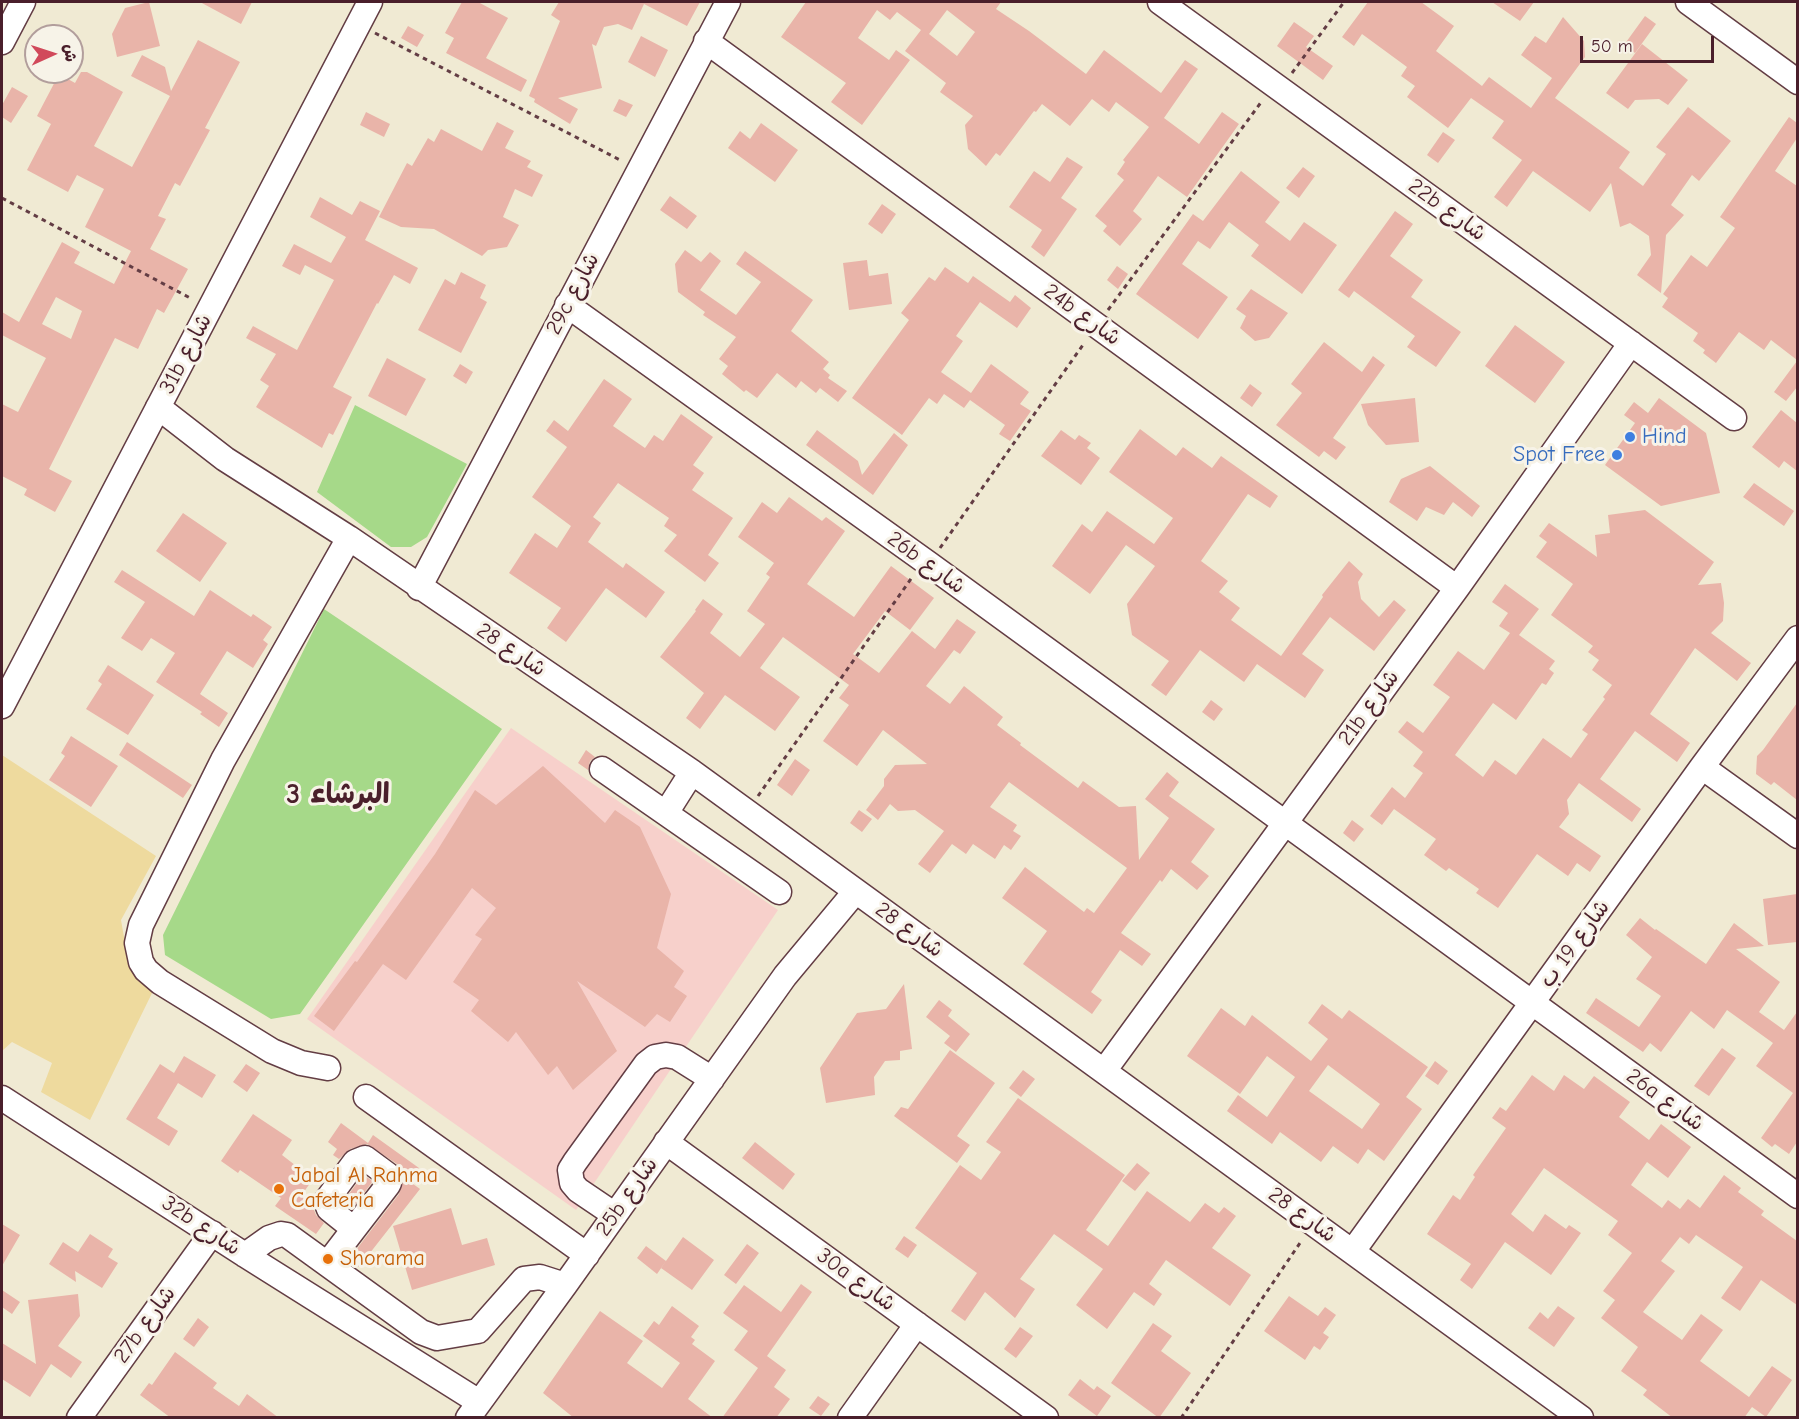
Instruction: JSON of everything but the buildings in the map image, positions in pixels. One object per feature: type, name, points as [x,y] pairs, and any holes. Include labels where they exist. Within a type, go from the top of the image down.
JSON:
[{"type":"street","points":[[2,42],[23,2]]},
{"type":"street","name":"31b شارع","points":[[2,706],[370,2]]},
{"type":"street","name":"29c شارع","points":[[419,588],[728,2]]},
{"type":"street","name":"22b شارع","points":[[1160,2],[1734,418]]},
{"type":"street","points":[[1688,2],[1797,82]]},
{"type":"street","name":"24b شارع","points":[[706,41],[1458,588]]},
{"type":"street","name":"26b شارع","points":[[567,305],[924,561],[1532,1004]]},
{"type":"street","name":"21b شارع","points":[[1104,1071],[1284,822],[1458,588],[1631,343]]},
{"type":"street","name":"شارع 28","points":[[154,415],[349,538],[419,588],[692,772],[1581,1418]]},
{"type":"street","points":[[328,1068],[301,1063],[272,1051],[160,982],[146,970],[141,962],[137,943],[141,924],[223,760],[349,538]]},
{"type":"street","name":"شارع 19 ب","points":[[1353,1251],[1797,638]]},
{"type":"street","points":[[1702,767],[1797,836]]},
{"type":"street","points":[[603,769],[779,892]]},
{"type":"street","points":[[666,813],[692,772]]},
{"type":"street","name":"25b شارع","points":[[470,1412],[587,1255],[785,976],[798,951],[848,887]]},
{"type":"street","name":"26a شارع","points":[[1532,1004],[1797,1196]]},
{"type":"street","points":[[615,1215],[578,1190],[572,1183],[570,1170],[575,1162],[650,1060],[666,1055],[677,1057],[712,1079]]},
{"type":"street","points":[[366,1097],[587,1255]]},
{"type":"street","name":"32b شارع","points":[[2,1098],[402,1354],[470,1412]]},
{"type":"street","name":"30a شارع","points":[[666,1142],[1046,1418]]},
{"type":"street","points":[[328,1263],[354,1229]]},
{"type":"street","name":"27b شارع","points":[[79,1418],[212,1233]]},
{"type":"street","points":[[245,1255],[269,1238],[281,1234],[293,1238],[420,1332],[437,1338],[478,1331],[524,1279],[534,1277],[565,1285]]},
{"type":"street","points":[[850,1418],[917,1324]]},
{"type":"path","points":[[1280,89],[1344,2]]},
{"type":"path","points":[[358,24],[639,170]]},
{"type":"path","points":[[2,198],[210,308]]},
{"type":"path","points":[[746,812],[924,561]]},
{"type":"path","points":[[1181,1418],[1314,1223]]},
{"type":"shaded area","points":[[511,728],[778,910],[576,1210],[307,1019]]},
{"type":"green space","points":[[355,405],[467,464],[427,537],[411,547],[391,547],[317,492]]},
{"type":"green space","points":[[324,609],[502,729],[300,1014],[271,1019],[165,955],[163,935]]},
{"type":"sand","points":[[2,755],[156,856],[121,920],[127,954],[154,989],[90,1120],[41,1092],[52,1063],[12,1042],[2,1051]]},
{"type":"place","name":"Hind","points":[[1630,437]]},
{"type":"place","name":"Spot Free","points":[[1617,455]]},
{"type":"place","name":"Jabal Al Rahma Cafeteria","points":[[279,1189]]},
{"type":"place","name":"Shorama","points":[[328,1259]]},
{"type":"district","name":"البرشاء 3","points":[[338,795]]}]
